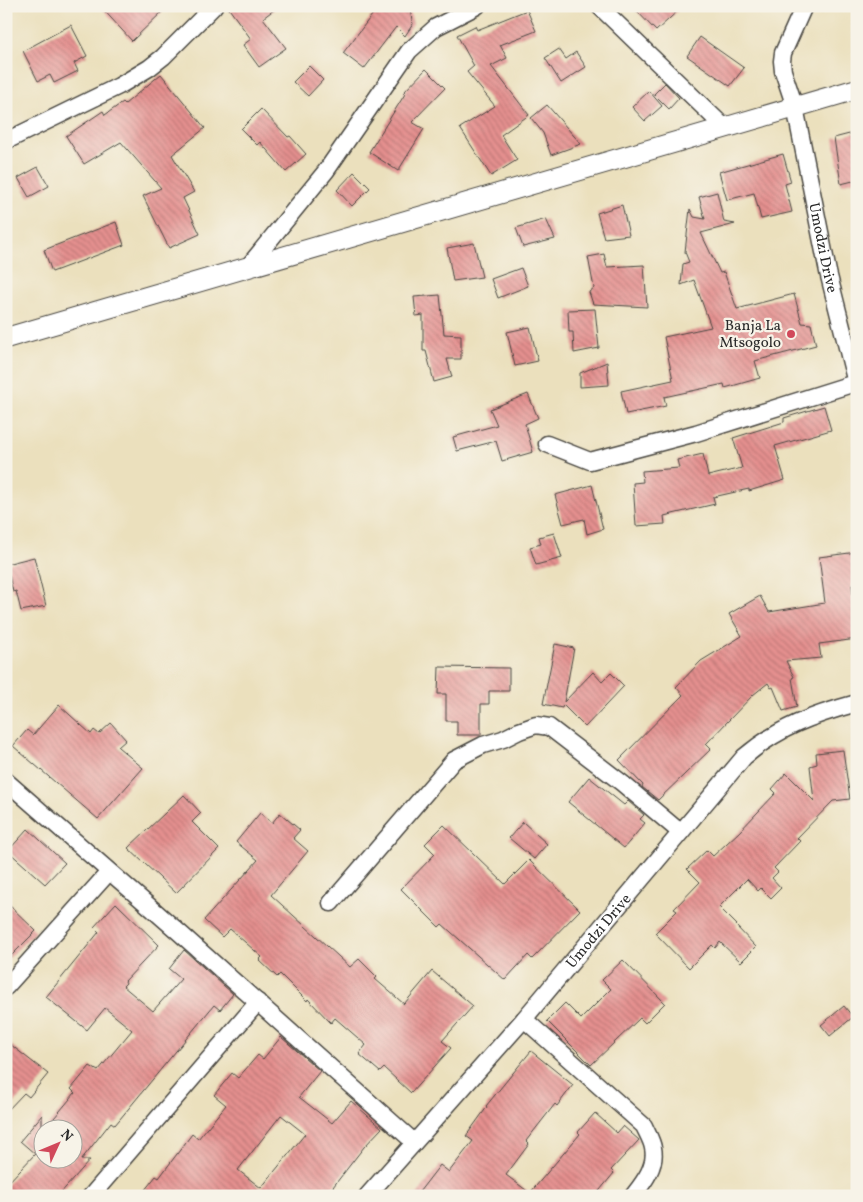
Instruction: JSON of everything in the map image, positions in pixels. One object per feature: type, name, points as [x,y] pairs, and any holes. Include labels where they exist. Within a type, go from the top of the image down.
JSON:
[{"type":"street","points":[[6,142],[120,86],[149,68],[164,57],[214,6]]},
{"type":"street","points":[[247,268],[326,171],[409,52],[436,27],[477,6]]},
{"type":"street","name":"Umodzi Drive","points":[[804,6],[783,53],[783,72],[795,107],[826,263],[856,385]]},
{"type":"street","points":[[606,9],[724,127]]},
{"type":"street","points":[[6,338],[857,89]]},
{"type":"street","points":[[547,444],[590,461],[696,433],[856,385]]},
{"type":"street","name":"Umodzi Drive","points":[[367,1196],[524,1019],[744,757],[762,742],[789,727],[823,712],[857,704]]},
{"type":"street","points":[[331,903],[454,760],[483,745],[536,725],[548,727],[622,783],[680,832]]},
{"type":"street","points":[[6,781],[414,1142]]},
{"type":"street","points":[[6,987],[109,872]]},
{"type":"street","points":[[91,1196],[258,1002]]},
{"type":"street","points":[[524,1019],[644,1126],[653,1149],[652,1163],[646,1179],[633,1196]]},
{"type":"building","points":[[100,6],[168,6],[132,41]]},
{"type":"building","points":[[227,6],[279,6],[263,18],[286,48],[259,67],[243,45],[251,39]]},
{"type":"building","points":[[379,6],[409,6],[413,24],[405,36],[396,27],[364,69],[343,53]]},
{"type":"building","points":[[632,6],[683,6],[656,31]]},
{"type":"building","points":[[527,10],[536,31],[500,45],[507,58],[491,66],[529,115],[501,135],[517,160],[491,176],[460,128],[495,106],[467,72],[474,66],[457,35],[475,26],[477,30]]},
{"type":"building","points":[[71,25],[87,56],[74,63],[78,71],[54,83],[50,75],[38,81],[23,51]]},
{"type":"building","points":[[700,37],[744,68],[730,86],[687,56]]},
{"type":"building","points":[[559,49],[566,59],[576,52],[586,67],[561,83],[545,58]]},
{"type":"building","points":[[309,66],[323,80],[308,96],[293,82]]},
{"type":"building","points":[[426,69],[445,88],[412,122],[424,129],[398,171],[369,152],[405,94],[403,93]]},
{"type":"building","points":[[161,74],[205,128],[172,155],[194,192],[183,198],[200,234],[169,248],[143,196],[161,188],[121,142],[84,164],[66,136],[103,111],[105,115],[123,102],[125,104]]},
{"type":"building","points":[[665,83],[679,98],[669,109],[654,94]]},
{"type":"building","points":[[649,91],[662,106],[645,121],[632,107]]},
{"type":"building","points":[[547,105],[581,144],[551,155],[543,133],[531,118]]},
{"type":"building","points":[[261,109],[306,154],[286,172],[260,142],[257,145],[241,129]]},
{"type":"building","points":[[857,132],[857,180],[841,184],[834,138]]},
{"type":"building","points":[[783,154],[791,182],[785,184],[792,212],[761,219],[754,193],[727,200],[719,172]]},
{"type":"building","points":[[38,167],[49,186],[29,197],[18,178]]},
{"type":"building","points":[[354,172],[370,188],[352,206],[337,190]]},
{"type":"building","points":[[717,192],[724,222],[735,224],[701,233],[720,273],[724,272],[737,309],[794,294],[802,323],[811,324],[816,345],[755,361],[760,378],[725,388],[724,384],[664,397],[666,406],[626,414],[621,391],[673,380],[664,337],[711,327],[694,280],[681,285],[683,264],[689,262],[685,252],[690,209],[694,217],[705,219],[699,197]]},
{"type":"building","points":[[622,205],[629,235],[604,238],[597,213]]},
{"type":"building","points":[[546,219],[555,239],[523,247],[516,228]]},
{"type":"building","points":[[116,222],[124,245],[52,272],[44,250]]},
{"type":"building","points":[[474,243],[482,277],[453,281],[447,248]]},
{"type":"building","points":[[604,254],[607,267],[644,265],[647,307],[593,304],[589,292],[594,288],[588,257]]},
{"type":"building","points":[[521,268],[528,286],[498,298],[491,279]]},
{"type":"building","points":[[440,295],[444,334],[461,335],[461,359],[447,359],[452,377],[434,382],[426,351],[423,351],[423,315],[416,316],[414,297]]},
{"type":"building","points":[[595,309],[599,348],[574,353],[573,332],[569,332],[568,310]]},
{"type":"building","points":[[530,327],[538,361],[515,366],[507,332]]},
{"type":"building","points":[[607,362],[609,385],[580,387],[580,373]]},
{"type":"building","points":[[528,394],[538,418],[525,424],[533,452],[502,461],[496,441],[457,451],[453,437],[497,425],[490,409]]},
{"type":"building","points":[[824,406],[831,430],[775,446],[785,480],[749,491],[749,489],[713,497],[715,504],[664,516],[665,524],[636,526],[633,483],[643,482],[642,471],[679,468],[677,460],[703,454],[708,476],[742,468],[733,438],[784,422],[784,418]]},
{"type":"building","points":[[592,485],[603,529],[587,534],[584,519],[563,524],[555,495]]},
{"type":"building","points":[[554,533],[562,558],[536,565],[530,547],[541,544],[539,537]]},
{"type":"building","points":[[857,552],[857,584],[852,585],[857,639],[819,644],[821,658],[786,661],[794,677],[792,678],[797,707],[783,711],[773,687],[771,688],[768,683],[753,695],[706,744],[711,749],[658,800],[642,787],[643,785],[619,760],[683,695],[676,687],[701,661],[742,636],[729,614],[760,596],[769,612],[825,603],[819,557]]},
{"type":"building","points":[[34,557],[46,606],[21,611],[16,591],[13,592],[6,564]]},
{"type":"building","points":[[555,644],[574,648],[564,702],[593,672],[602,682],[611,673],[624,686],[585,727],[563,705],[562,708],[543,704]]},
{"type":"building","points":[[439,667],[509,668],[509,691],[489,691],[489,704],[481,704],[481,735],[457,735],[457,721],[446,721],[446,694],[438,694]]},
{"type":"building","points":[[59,705],[91,734],[94,730],[99,734],[111,723],[126,740],[118,747],[143,768],[98,819],[13,746],[27,730],[33,735]]},
{"type":"building","points":[[843,750],[850,799],[833,801],[797,838],[800,841],[774,868],[778,872],[772,878],[781,888],[771,898],[761,888],[758,891],[747,879],[719,907],[756,947],[741,962],[720,942],[715,948],[712,945],[689,968],[655,933],[677,911],[674,909],[700,882],[687,869],[707,850],[713,856],[739,832],[776,793],[772,789],[786,773],[814,801],[810,766],[817,764],[816,753]]},
{"type":"building","points":[[589,777],[624,805],[628,801],[644,815],[640,819],[645,823],[624,848],[568,802]]},
{"type":"building","points":[[184,795],[201,813],[192,822],[219,849],[176,893],[128,848]]},
{"type":"building","points":[[260,813],[272,823],[280,813],[300,830],[293,838],[308,851],[271,895],[350,967],[359,959],[377,977],[375,979],[404,1004],[432,971],[473,1006],[442,1041],[451,1048],[411,1093],[384,1068],[380,1072],[359,1054],[366,1045],[335,1018],[331,1023],[280,974],[277,977],[259,960],[262,957],[230,929],[222,937],[204,920],[258,860],[236,842]]},
{"type":"building","points":[[523,822],[547,844],[534,859],[509,838]]},
{"type":"building","points":[[444,825],[505,884],[529,860],[580,910],[532,959],[528,955],[505,980],[442,924],[439,927],[401,889],[435,854],[425,844]]},
{"type":"building","points":[[28,829],[65,863],[45,884],[8,851]]},
{"type":"building","points":[[6,902],[36,931],[6,961]]},
{"type":"building","points":[[116,903],[159,945],[125,981],[126,983],[123,986],[153,1011],[181,979],[169,969],[184,950],[233,994],[220,1010],[214,1005],[115,1125],[111,1122],[82,1159],[82,1120],[52,1120],[75,1093],[71,1089],[90,1066],[98,1071],[132,1030],[105,1008],[87,1030],[46,997],[99,932],[94,927]]},
{"type":"building","points":[[623,960],[665,1003],[645,1023],[640,1018],[591,1065],[547,1021],[565,1003],[581,1019],[611,989],[602,980]]},
{"type":"building","points":[[844,1006],[853,1017],[830,1036],[821,1025]]},
{"type":"building","points":[[281,1037],[320,1071],[299,1097],[332,1123],[351,1101],[382,1128],[364,1147],[326,1196],[140,1196],[156,1176],[159,1178],[192,1134],[198,1139],[226,1105],[214,1095],[232,1073],[238,1078],[258,1055],[263,1059]],"holes":[[[281,1115],[305,1134],[261,1188],[238,1170]]]},
{"type":"building","points":[[6,1041],[48,1074],[29,1097],[24,1093],[6,1112]]},
{"type":"building","points":[[531,1051],[573,1085],[557,1106],[555,1104],[526,1141],[529,1144],[506,1175],[530,1193],[580,1134],[578,1132],[595,1113],[617,1133],[623,1126],[639,1140],[611,1170],[614,1173],[595,1196],[416,1196],[440,1165],[449,1172],[473,1141],[466,1136],[486,1106]]},
{"type":"building","points":[[32,1127],[32,1151],[20,1141]]},
{"type":"building","points":[[32,1157],[32,1170],[81,1170],[58,1196],[6,1196],[6,1185]]},
{"type":"building","points":[[82,1160],[90,1160],[82,1169]]},
{"type":"place","name":"Banja La Mtsogolo","points":[[791,334]]}]
